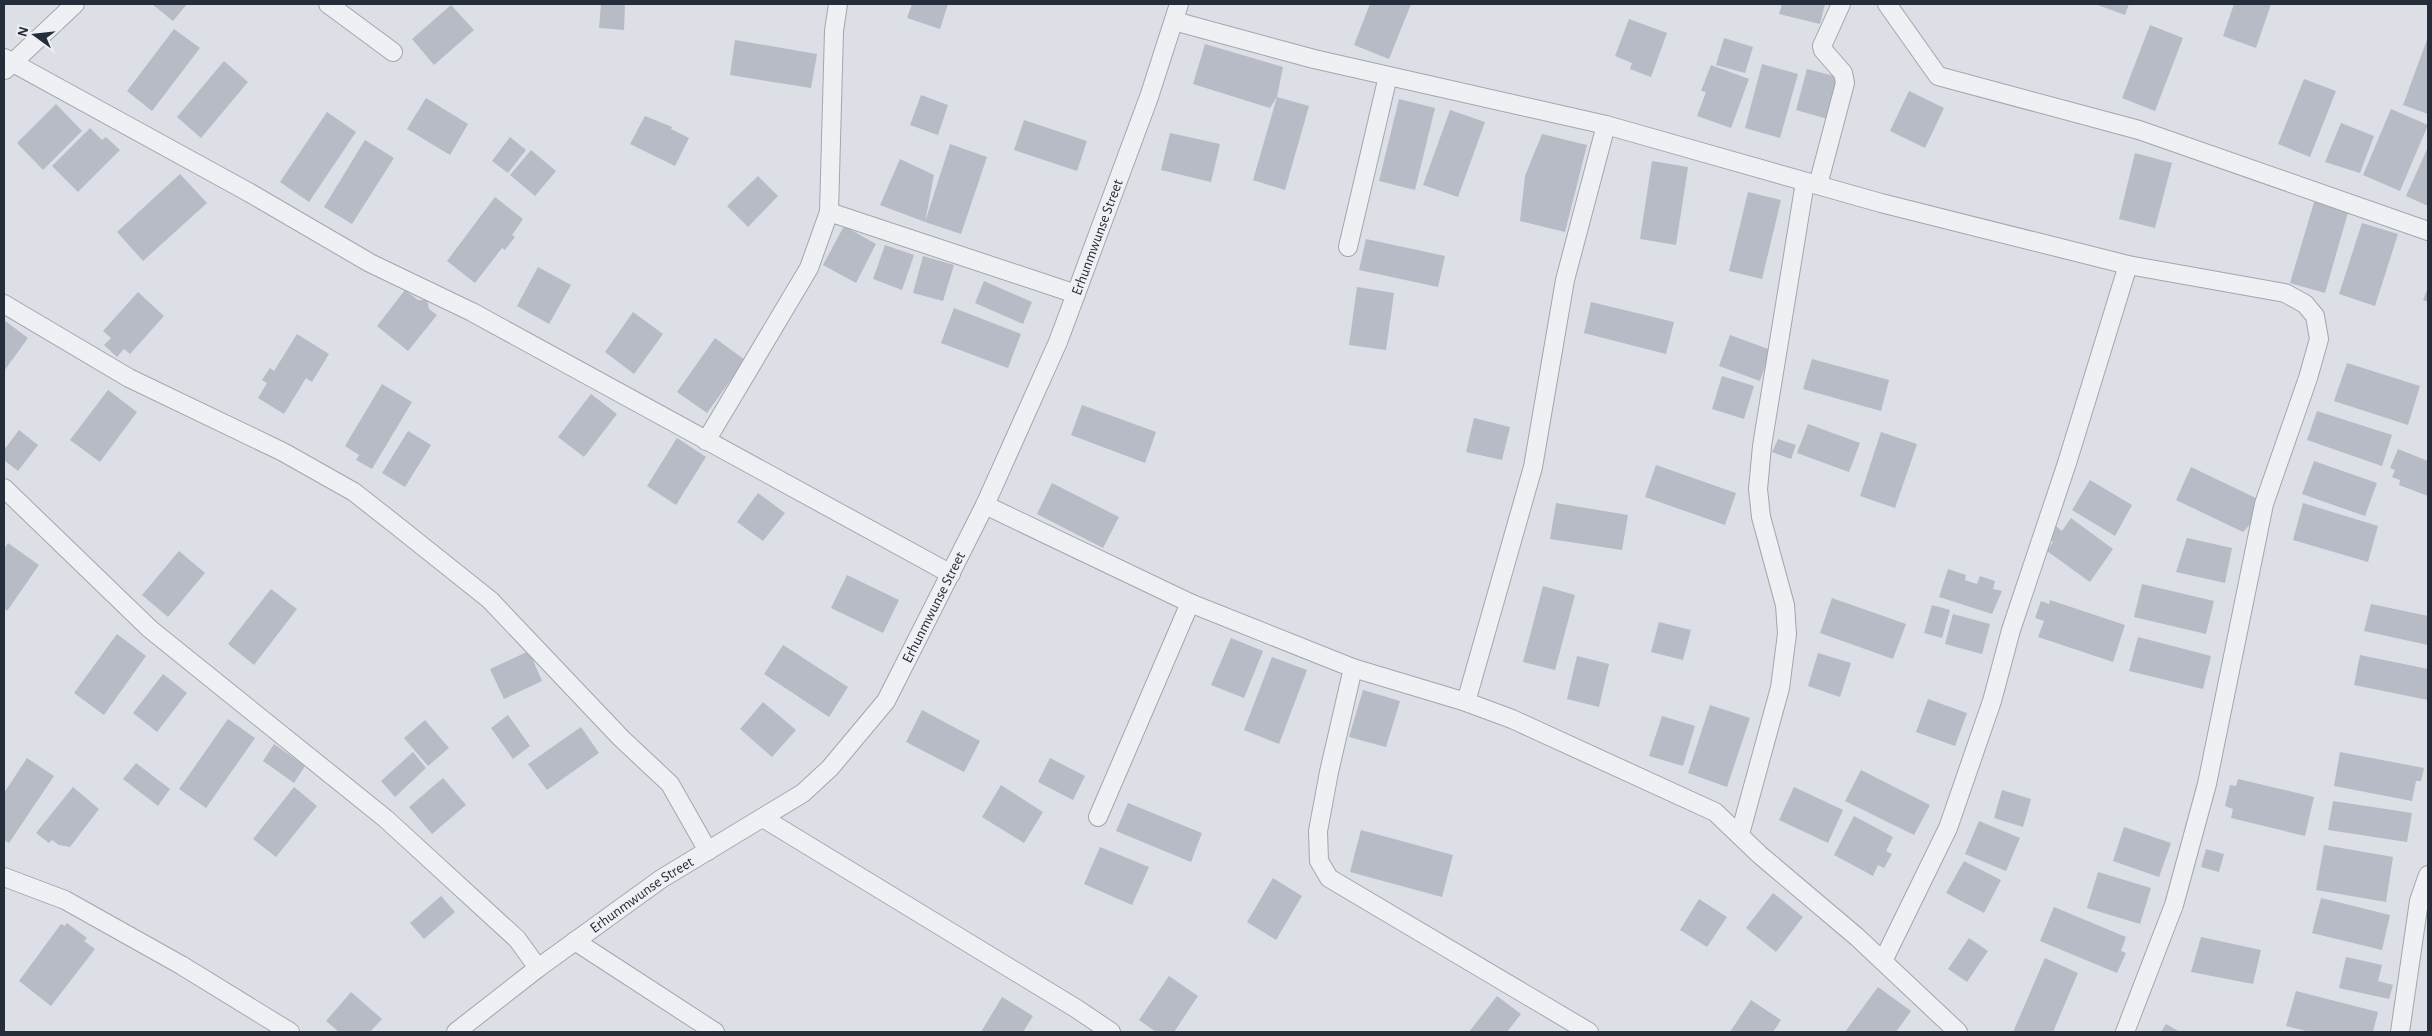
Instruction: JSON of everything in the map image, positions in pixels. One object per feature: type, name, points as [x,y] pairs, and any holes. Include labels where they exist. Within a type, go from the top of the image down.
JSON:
[{"type":"street","points":[[75,4],[7,64],[241,188],[370,264],[472,312],[951,574]]},
{"type":"street","points":[[328,4],[393,52]]},
{"type":"street","points":[[706,441],[810,268],[829,212],[834,31],[838,4]]},
{"type":"street","name":"Erhunmwunse Street","points":[[456,1032],[538,968],[661,880],[803,793],[830,768],[886,701],[985,505],[1058,342],[1149,97],[1179,4]]},
{"type":"street","points":[[1740,834],[1780,688],[1787,634],[1785,605],[1761,517],[1758,489],[1762,446],[1811,184],[1845,83],[1843,73],[1823,50],[1822,46],[1841,4]]},
{"type":"street","points":[[1887,4],[1938,76],[2139,130],[2428,231]]},
{"type":"street","points":[[1174,21],[1314,60],[1606,125],[1881,203],[2128,265],[2285,293],[2305,304],[2315,316],[2319,339],[2308,378],[2264,504],[2207,784],[2174,905],[2125,1032]]},
{"type":"street","points":[[1348,248],[1388,76]]},
{"type":"street","points":[[1466,702],[1533,467],[1565,280],[1606,125]]},
{"type":"street","points":[[829,212],[1076,294]]},
{"type":"street","points":[[1883,961],[1948,828],[1992,701],[2011,630],[2067,463],[2128,265]]},
{"type":"street","points":[[4,304],[129,378],[283,452],[354,492],[490,600],[621,738],[670,784],[708,851]]},
{"type":"street","points":[[4,488],[150,629],[386,819],[517,939],[538,968]]},
{"type":"street","points":[[985,505],[1190,603],[1353,668],[1466,702],[1512,719],[1715,812],[1760,855],[1883,961],[1958,1032]]},
{"type":"street","points":[[1098,817],[1190,603]]},
{"type":"street","points":[[1353,668],[1329,772],[1318,831],[1319,861],[1329,878],[1589,1032]]},
{"type":"street","points":[[763,818],[1077,1009],[1111,1032]]},
{"type":"street","points":[[2400,1032],[2419,901],[2428,875]]},
{"type":"street","points":[[4,877],[65,900],[181,965],[290,1032]]},
{"type":"street","points":[[575,941],[715,1032]]},
{"type":"building","points":[[152,4],[187,4],[173,21]]},
{"type":"building","points":[[601,4],[625,4],[624,30],[599,28]]},
{"type":"building","points":[[912,4],[948,4],[940,29],[907,18]]},
{"type":"building","points":[[1370,4],[1411,4],[1389,59],[1354,45]]},
{"type":"building","points":[[1782,4],[1825,4],[1820,24],[1779,14]]},
{"type":"building","points":[[2095,4],[2129,4],[2125,15]]},
{"type":"building","points":[[2234,4],[2271,4],[2256,48],[2223,36]]},
{"type":"building","points":[[451,5],[474,30],[434,65],[412,39]]},
{"type":"building","points":[[1629,19],[1667,33],[1651,77],[1630,69],[1632,63],[1615,56]]},
{"type":"building","points":[[2150,25],[2183,38],[2155,111],[2122,98]]},
{"type":"building","points":[[174,29],[200,48],[152,111],[127,91]]},
{"type":"building","points":[[2428,37],[2428,114],[2403,105]]},
{"type":"building","points":[[1724,38],[1753,47],[1745,73],[1716,65]]},
{"type":"building","points":[[735,40],[817,54],[811,88],[730,75]]},
{"type":"building","points":[[1205,44],[1283,67],[1277,97],[1270,108],[1193,84]]},
{"type":"building","points":[[224,61],[248,82],[201,138],[177,117]]},
{"type":"building","points":[[1762,64],[1798,74],[1780,138],[1745,128]]},
{"type":"building","points":[[1711,65],[1749,79],[1731,128],[1697,116],[1706,92],[1701,91]]},
{"type":"building","points":[[1807,69],[1842,78],[1831,120],[1796,110]]},
{"type":"building","points":[[2304,79],[2336,91],[2310,157],[2278,144]]},
{"type":"building","points":[[1909,91],[1944,108],[1925,148],[1890,131]]},
{"type":"building","points":[[921,95],[948,105],[938,135],[910,125]]},
{"type":"building","points":[[1277,97],[1309,106],[1285,190],[1253,180]]},
{"type":"building","points":[[426,98],[468,124],[450,155],[407,129]]},
{"type":"building","points":[[1399,99],[1435,108],[1415,190],[1379,181]]},
{"type":"building","points":[[56,104],[82,131],[43,170],[17,143]]},
{"type":"building","points":[[2391,109],[2428,125],[2400,191],[2363,175]]},
{"type":"building","points":[[1450,110],[1485,122],[1458,197],[1423,185]]},
{"type":"building","points":[[327,112],[356,132],[309,202],[280,182]]},
{"type":"building","points":[[645,116],[672,127],[671,129],[689,138],[675,166],[630,144]]},
{"type":"building","points":[[1024,120],[1087,141],[1077,171],[1014,150]]},
{"type":"building","points":[[2341,123],[2374,136],[2360,173],[2325,162]]},
{"type":"building","points":[[90,128],[102,140],[106,137],[120,150],[78,192],[52,166]]},
{"type":"building","points":[[1170,133],[1220,144],[1211,182],[1161,170]]},
{"type":"building","points":[[1542,134],[1587,145],[1565,232],[1520,221],[1525,176]]},
{"type":"building","points":[[510,137],[526,150],[508,173],[492,161]]},
{"type":"building","points":[[365,140],[394,158],[352,224],[324,207]]},
{"type":"building","points":[[950,144],[987,157],[961,234],[925,222]]},
{"type":"building","points":[[2428,147],[2428,206],[2406,196]]},
{"type":"building","points":[[531,150],[556,171],[535,196],[510,175]]},
{"type":"building","points":[[2135,153],[2172,163],[2155,228],[2119,219]]},
{"type":"building","points":[[900,159],[934,175],[925,222],[880,205]]},
{"type":"building","points":[[1652,161],[1688,167],[1676,245],[1640,239]]},
{"type":"building","points":[[180,174],[207,203],[143,261],[117,232]]},
{"type":"building","points":[[758,176],[778,196],[748,227],[727,206]]},
{"type":"building","points":[[1748,192],[1781,200],[1762,279],[1729,271]]},
{"type":"building","points":[[495,197],[523,219],[512,235],[515,237],[505,250],[502,248],[475,283],[447,261]]},
{"type":"building","points":[[2315,199],[2349,209],[2325,293],[2290,283]]},
{"type":"building","points":[[2362,223],[2398,234],[2375,306],[2339,294]]},
{"type":"building","points":[[844,226],[876,244],[856,283],[823,265]]},
{"type":"building","points":[[1366,239],[1445,256],[1438,287],[1359,270]]},
{"type":"building","points":[[885,245],[914,255],[902,290],[873,279]]},
{"type":"building","points":[[923,256],[954,265],[943,301],[913,293]]},
{"type":"building","points":[[538,267],[571,285],[549,324],[517,306]]},
{"type":"building","points":[[984,281],[1032,302],[1023,324],[975,303]]},
{"type":"building","points":[[1357,287],[1394,293],[1386,350],[1349,345]]},
{"type":"building","points":[[2428,287],[2428,302],[2423,300]]},
{"type":"building","points":[[405,290],[418,300],[427,300],[429,309],[437,315],[408,351],[377,326]]},
{"type":"building","points":[[138,292],[164,316],[130,354],[124,349],[117,357],[104,345],[111,338],[103,331]]},
{"type":"building","points":[[1591,302],[1674,322],[1666,354],[1584,333]]},
{"type":"building","points":[[954,308],[1021,334],[1008,368],[941,343]]},
{"type":"building","points":[[633,312],[663,334],[634,374],[605,352]]},
{"type":"building","points":[[4,320],[28,338],[4,371]]},
{"type":"building","points":[[297,334],[329,354],[312,382],[306,378],[284,414],[258,398],[267,383],[262,380],[270,368],[274,371]]},
{"type":"building","points":[[1730,335],[1771,350],[1760,381],[1719,366]]},
{"type":"building","points":[[715,338],[745,360],[707,413],[677,392]]},
{"type":"building","points":[[1812,359],[1889,380],[1881,411],[1803,389]]},
{"type":"building","points":[[2347,363],[2420,386],[2408,425],[2334,401]]},
{"type":"building","points":[[1722,376],[1754,386],[1744,419],[1712,409]]},
{"type":"building","points":[[382,384],[412,402],[372,469],[356,460],[359,455],[345,446]]},
{"type":"building","points":[[108,390],[137,412],[100,462],[70,440]]},
{"type":"building","points":[[591,394],[617,414],[584,457],[558,437]]},
{"type":"building","points":[[1082,405],[1156,432],[1145,463],[1071,435]]},
{"type":"building","points":[[2317,411],[2392,435],[2382,466],[2307,440]]},
{"type":"building","points":[[1474,418],[1510,427],[1502,460],[1466,452]]},
{"type":"building","points":[[1808,424],[1860,443],[1849,472],[1797,453]]},
{"type":"building","points":[[19,430],[38,445],[18,471],[4,460],[4,450]]},
{"type":"building","points":[[408,431],[431,445],[405,487],[382,473]]},
{"type":"building","points":[[1881,432],[1917,444],[1895,508],[1860,496]]},
{"type":"building","points":[[677,438],[706,457],[676,505],[647,486]]},
{"type":"building","points":[[1778,439],[1796,445],[1791,459],[1772,452]]},
{"type":"building","points":[[2398,449],[2428,461],[2428,496],[2399,485],[2400,480],[2392,477],[2395,470],[2390,468]]},
{"type":"building","points":[[2314,461],[2377,483],[2365,516],[2302,494]]},
{"type":"building","points":[[1656,465],[1736,493],[1725,525],[1645,497]]},
{"type":"building","points":[[2191,467],[2260,500],[2256,518],[2243,532],[2176,500]]},
{"type":"building","points":[[2090,480],[2132,505],[2115,536],[2072,510]]},
{"type":"building","points":[[1052,483],[1119,517],[1103,548],[1037,514]]},
{"type":"building","points":[[758,493],[785,513],[763,541],[737,522]]},
{"type":"building","points":[[1556,503],[1628,515],[1622,550],[1550,539]]},
{"type":"building","points":[[2303,503],[2378,526],[2368,562],[2293,540]]},
{"type":"building","points":[[2071,518],[2113,549],[2090,582],[2047,551],[2053,542],[2048,538],[2056,526],[2062,531]]},
{"type":"building","points":[[2187,538],[2232,548],[2225,583],[2176,572]]},
{"type":"building","points":[[8,543],[39,565],[7,611],[4,608],[4,549]]},
{"type":"building","points":[[179,551],[205,573],[168,617],[142,595]]},
{"type":"building","points":[[1948,569],[1966,575],[1965,580],[1977,584],[1980,576],[1995,581],[1993,589],[2002,591],[1992,614],[1939,597]]},
{"type":"building","points":[[847,575],[899,600],[883,633],[831,608]]},
{"type":"building","points":[[2142,584],[2214,601],[2206,634],[2134,617]]},
{"type":"building","points":[[1543,586],[1575,595],[1555,670],[1523,662]]},
{"type":"building","points":[[271,589],[297,609],[254,665],[228,644]]},
{"type":"building","points":[[1832,598],[1906,624],[1893,659],[1820,633]]},
{"type":"building","points":[[2050,600],[2125,625],[2113,662],[2038,637],[2044,621],[2035,618],[2041,601],[2049,604]]},
{"type":"building","points":[[2371,604],[2428,616],[2428,645],[2364,631]]},
{"type":"building","points":[[1932,605],[1950,610],[1942,638],[1924,633]]},
{"type":"building","points":[[1953,614],[1990,624],[1982,654],[1945,644]]},
{"type":"building","points":[[1659,622],[1691,630],[1683,660],[1651,652]]},
{"type":"building","points":[[117,634],[146,656],[104,715],[74,693]]},
{"type":"building","points":[[2138,637],[2211,656],[2203,689],[2129,671]]},
{"type":"building","points":[[1231,638],[1263,651],[1244,698],[1211,685]]},
{"type":"building","points":[[783,645],[848,687],[829,717],[764,674]]},
{"type":"building","points":[[529,651],[542,681],[504,699],[490,669]]},
{"type":"building","points":[[1818,653],[1851,663],[1840,697],[1808,686]]},
{"type":"building","points":[[2360,655],[2428,669],[2428,700],[2354,685]]},
{"type":"building","points":[[1577,656],[1609,664],[1599,707],[1567,699]]},
{"type":"building","points":[[1272,657],[1307,670],[1279,744],[1244,730]]},
{"type":"building","points":[[163,674],[187,693],[157,732],[133,713]]},
{"type":"building","points":[[1363,690],[1400,701],[1386,747],[1349,737]]},
{"type":"building","points":[[1928,699],[1967,713],[1955,746],[1916,732]]},
{"type":"building","points":[[763,702],[796,730],[772,757],[740,729]]},
{"type":"building","points":[[1710,705],[1750,718],[1727,787],[1688,773]]},
{"type":"building","points":[[922,710],[980,741],[964,772],[906,742]]},
{"type":"building","points":[[508,715],[530,746],[513,759],[491,728]]},
{"type":"building","points":[[1662,716],[1695,726],[1683,766],[1649,756]]},
{"type":"building","points":[[228,719],[255,738],[206,808],[179,789]]},
{"type":"building","points":[[425,720],[449,748],[428,766],[404,738]]},
{"type":"building","points":[[581,727],[599,753],[547,790],[528,764]]},
{"type":"building","points":[[274,744],[305,766],[294,783],[263,761]]},
{"type":"building","points":[[413,752],[426,768],[395,797],[381,781]]},
{"type":"building","points":[[2340,752],[2424,768],[2421,781],[2416,781],[2412,801],[2334,786]]},
{"type":"building","points":[[27,758],[54,776],[9,843],[4,840],[4,793]]},
{"type":"building","points":[[1050,758],[1085,776],[1073,800],[1038,782]]},
{"type":"building","points":[[136,763],[170,789],[158,806],[123,779]]},
{"type":"building","points":[[1861,770],[1930,805],[1914,835],[1845,801]]},
{"type":"building","points":[[443,778],[466,805],[432,834],[409,807]]},
{"type":"building","points":[[2238,779],[2314,797],[2305,836],[2231,818],[2233,809],[2225,806],[2230,785],[2236,786]]},
{"type":"building","points":[[1001,785],[1043,812],[1024,843],[982,817]]},
{"type":"building","points":[[73,787],[99,809],[70,847],[59,845],[52,840],[49,843],[36,833]]},
{"type":"building","points":[[294,787],[317,806],[276,857],[253,839]]},
{"type":"building","points":[[1794,787],[1843,810],[1828,843],[1779,820]]},
{"type":"building","points":[[2002,790],[2031,799],[2023,827],[1994,818]]},
{"type":"building","points":[[2333,801],[2412,813],[2407,842],[2328,830]]},
{"type":"building","points":[[1128,803],[1202,833],[1191,862],[1116,831]]},
{"type":"building","points":[[1854,816],[1893,837],[1886,851],[1892,854],[1884,868],[1878,865],[1873,876],[1834,855]]},
{"type":"building","points":[[1979,821],[2020,838],[2006,871],[1965,854]]},
{"type":"building","points":[[2124,827],[2171,843],[2159,877],[2113,861]]},
{"type":"building","points":[[1361,830],[1453,855],[1442,897],[1350,872]]},
{"type":"building","points":[[2324,845],[2393,857],[2386,902],[2316,890]]},
{"type":"building","points":[[1100,847],[1149,867],[1132,905],[1084,884]]},
{"type":"building","points":[[2206,849],[2224,854],[2219,872],[2201,867]]},
{"type":"building","points":[[1964,861],[2001,880],[1984,913],[1946,893]]},
{"type":"building","points":[[2098,872],[2151,888],[2140,924],[2087,908]]},
{"type":"building","points":[[1273,878],[1302,896],[1276,940],[1247,922]]},
{"type":"building","points":[[1773,893],[1803,917],[1776,952],[1746,928]]},
{"type":"building","points":[[441,896],[455,912],[424,939],[410,923]]},
{"type":"building","points":[[2321,898],[2390,915],[2382,950],[2312,933]]},
{"type":"building","points":[[1699,899],[1727,917],[1707,947],[1680,930]]},
{"type":"building","points":[[2054,907],[2126,937],[2121,951],[2126,953],[2117,973],[2040,941]]},
{"type":"building","points":[[67,923],[87,938],[84,941],[95,949],[51,1006],[19,981],[61,924],[65,926]]},
{"type":"building","points":[[2201,937],[2261,950],[2253,984],[2191,972]]},
{"type":"building","points":[[1969,938],[1988,951],[1967,982],[1948,969]]},
{"type":"building","points":[[2346,957],[2382,965],[2378,981],[2393,985],[2389,999],[2339,988]]},
{"type":"building","points":[[2045,958],[2078,973],[2053,1032],[2013,1032]]},
{"type":"building","points":[[1169,976],[1198,996],[1174,1032],[1156,1032],[1139,1020]]},
{"type":"building","points":[[1878,987],[1911,1011],[1896,1032],[1845,1032]]},
{"type":"building","points":[[2296,991],[2378,1012],[2373,1032],[2310,1032],[2286,1026]]},
{"type":"building","points":[[351,992],[382,1019],[370,1032],[339,1032],[326,1021]]},
{"type":"building","points":[[1497,996],[1521,1014],[1507,1032],[1469,1032]]},
{"type":"building","points":[[1002,997],[1033,1016],[1023,1032],[981,1032]]},
{"type":"building","points":[[1751,1000],[1781,1020],[1773,1032],[1730,1032]]},
{"type":"building","points":[[2166,1024],[2180,1032],[2161,1032]]}]
